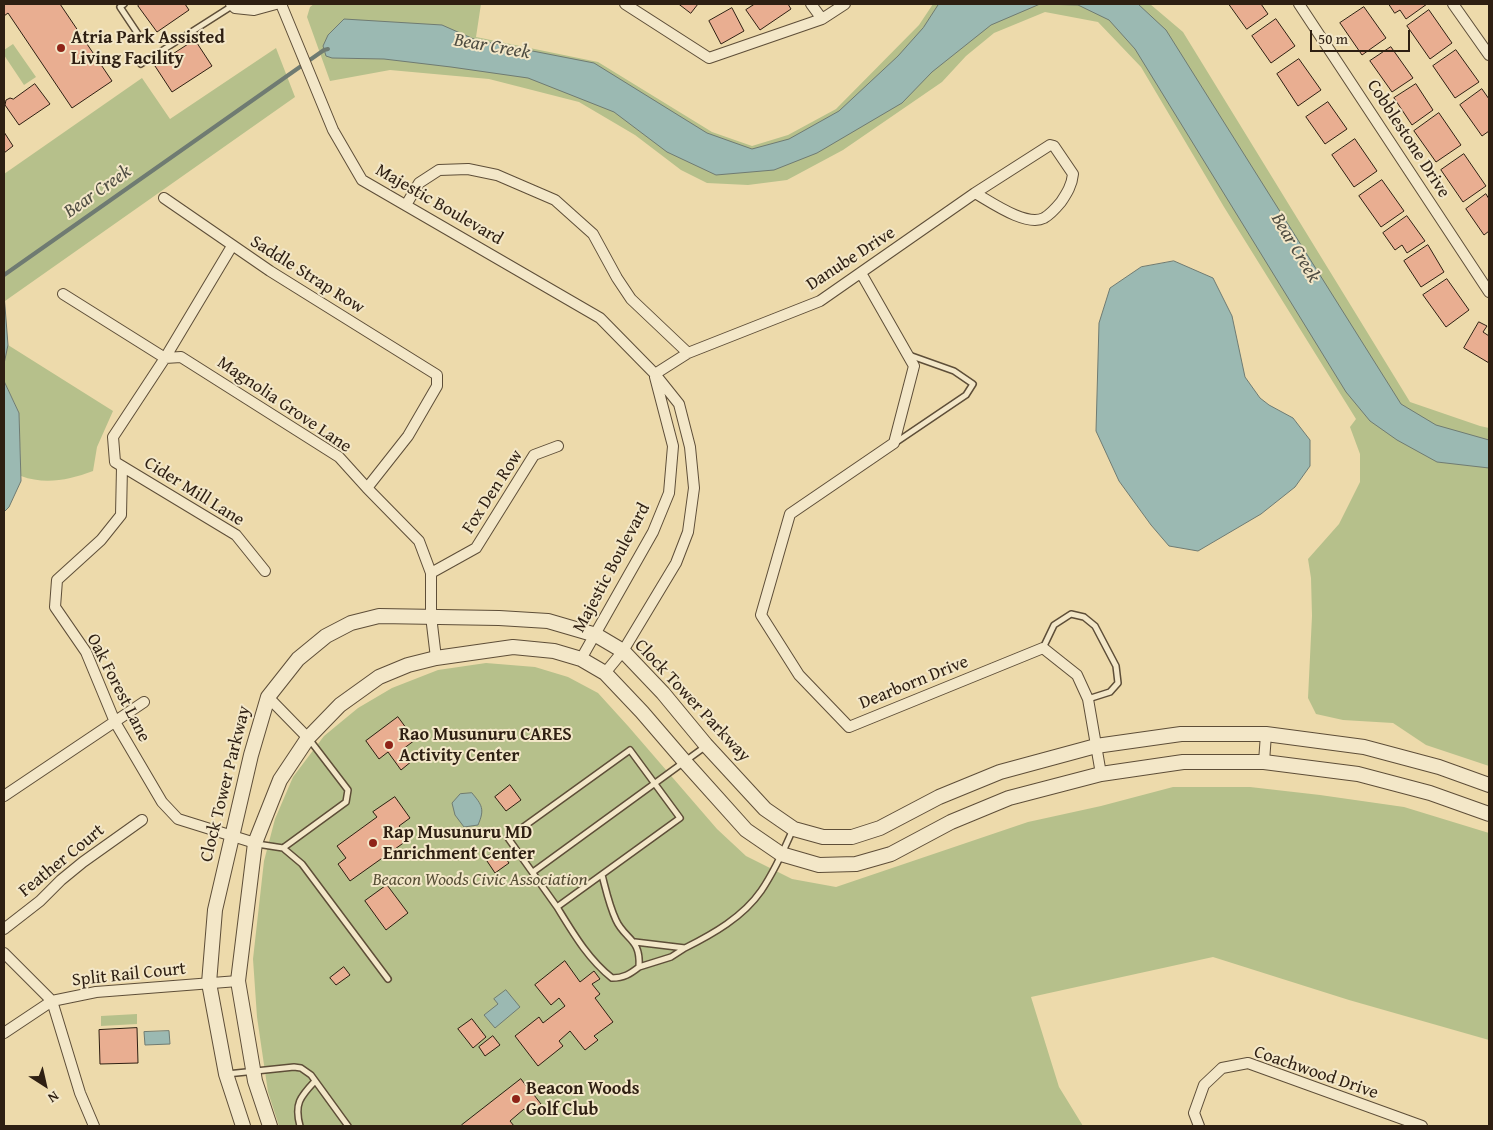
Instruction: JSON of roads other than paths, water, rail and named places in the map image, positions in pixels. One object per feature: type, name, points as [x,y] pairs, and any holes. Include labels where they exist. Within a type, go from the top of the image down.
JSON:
[{"type":"street","points":[[232,5],[234,8],[254,10],[276,4]]},
{"type":"street","name":"Majestic Boulevard","points":[[281,4],[333,130],[362,180],[600,318],[654,374],[679,404],[690,447],[694,488],[688,532],[676,563],[623,651],[605,673]]},
{"type":"street","points":[[625,4],[709,58],[822,19],[845,4]]},
{"type":"street","points":[[811,4],[822,19]]},
{"type":"street","name":"Cobblestone Drive","points":[[1300,4],[1489,292]]},
{"type":"street","points":[[1453,4],[1489,55]]},
{"type":"street","name":"Danube Drive","points":[[654,374],[688,353],[820,301],[975,193],[1050,145],[1054,146],[1073,174],[1072,184],[1066,195],[1054,210],[1042,219],[1030,220],[1015,215],[975,193]]},
{"type":"street","points":[[406,205],[419,182],[439,170],[468,169],[498,175],[556,200],[593,234],[631,300],[688,353]]},
{"type":"street","name":"Saddle Strap Row","points":[[164,198],[232,246],[437,375],[437,386],[408,436],[367,488]]},
{"type":"street","name":"Oak Forest Lane","points":[[232,246],[165,358],[113,437],[115,462],[122,467],[121,515],[101,540],[57,580],[55,607],[86,652],[115,722],[162,802],[178,818],[255,843]]},
{"type":"street","points":[[861,273],[914,366],[894,443]]},
{"type":"street","name":"Magnolia Grove Lane","points":[[62,294],[165,358],[181,357],[339,456],[367,488],[418,540],[431,573],[431,616],[436,658]]},
{"type":"street","name":"Majestic Boulevard","points":[[581,658],[596,635],[653,532],[669,493],[673,446],[654,374]]},
{"type":"street","name":"Dearborn Drive","points":[[894,443],[790,514],[761,615],[799,675],[849,727],[1043,648]]},
{"type":"street","name":"Fox Den Row","points":[[431,573],[476,548],[534,455],[558,446]]},
{"type":"street","name":"Cider Mill Lane","points":[[122,467],[236,535],[265,571]]},
{"type":"street","name":"Clock Tower Parkway","points":[[243,1126],[226,1074],[209,983],[215,910],[251,755],[268,697],[298,659],[326,636],[351,623],[380,616],[431,616],[548,621],[596,635],[623,651],[765,808],[794,829],[823,837],[852,837],[880,828],[939,797],[1000,772],[1096,746],[1181,734],[1266,734],[1364,747],[1439,767],[1489,785]]},
{"type":"street","points":[[270,1126],[253,1072],[238,981],[255,843],[280,780],[308,738],[340,705],[380,677],[408,664],[513,647],[554,651],[581,658],[605,673],[746,830],[781,854],[819,865],[856,864],[891,854],[951,822],[1009,798],[1101,774],[1183,762],[1264,762],[1358,774],[1430,793],[1489,814]]},
{"type":"street","points":[[1043,648],[1078,675],[1088,698],[1101,774]]},
{"type":"street","points":[[268,697],[308,738]]},
{"type":"street","points":[[4,796],[144,702]]},
{"type":"street","points":[[1264,762],[1266,734]]},
{"type":"street","name":"Feather Court","points":[[4,929],[40,901],[83,862],[142,820]]},
{"type":"street","points":[[4,953],[52,1001],[80,1093],[94,1126]]},
{"type":"street","name":"Split Rail Court","points":[[4,1034],[52,1001],[96,992],[238,981]]},
{"type":"street","name":"Coachwood Drive","points":[[1199,1126],[1194,1113],[1204,1085],[1222,1068],[1248,1063],[1422,1126]]},
{"type":"lane","points":[[124,4],[120,7],[140,37]]},
{"type":"lane","points":[[141,64],[232,5]]},
{"type":"lane","points":[[894,443],[966,395],[973,384],[954,372],[908,355]]},
{"type":"lane","points":[[1043,648],[1054,625],[1071,614],[1084,617],[1095,626],[1116,666],[1118,683],[1110,692],[1088,698]]},
{"type":"lane","points":[[283,848],[346,802],[348,790],[308,738]]},
{"type":"lane","points":[[533,872],[708,746]]},
{"type":"lane","points":[[558,906],[680,818],[630,750],[508,838],[558,906],[576,939],[601,969],[612,978],[623,978],[638,967],[671,957],[712,935],[748,907],[762,891],[794,829]]},
{"type":"lane","points":[[255,843],[283,848],[302,864],[388,979]]},
{"type":"lane","points":[[602,875],[616,922],[635,942],[639,958],[638,967]]},
{"type":"lane","points":[[635,942],[685,948]]},
{"type":"lane","points":[[226,1074],[294,1067],[302,1068],[315,1081],[348,1126]]},
{"type":"lane","points":[[300,1126],[297,1109],[302,1095],[315,1081]]},
{"type":"water","points":[[939,4],[1040,4],[991,25],[932,72],[902,103],[817,153],[774,170],[716,175],[667,152],[614,112],[528,78],[384,59],[332,58],[326,56],[323,46],[328,35],[344,19],[442,25],[476,40],[594,63],[707,133],[752,149],[789,139],[839,111],[898,56],[923,28]]},
{"type":"water","points":[[1040,4],[1138,4],[1166,30],[1401,404],[1436,425],[1489,440],[1489,468],[1437,462],[1397,440],[1370,421],[1346,392],[1135,49],[1109,20],[1078,5]]},
{"type":"water","points":[[1174,261],[1213,278],[1232,316],[1245,377],[1260,398],[1293,418],[1310,440],[1310,466],[1295,487],[1261,514],[1198,551],[1169,546],[1151,525],[1119,481],[1096,431],[1099,323],[1110,288],[1141,267]]},
{"type":"water","points":[[4,294],[8,345],[4,364]]},
{"type":"water","points":[[4,381],[19,413],[21,481],[9,507],[4,512]]},
{"type":"water","points":[[472,793],[480,804],[482,811],[478,825],[464,827],[455,815],[452,803],[460,794]]},
{"type":"water","points":[[506,990],[520,1007],[495,1028],[484,1015],[498,1004],[494,999]]},
{"type":"water","points":[[169,1031],[170,1044],[145,1045],[144,1032]]},
{"type":"waterway","name":"Bear Creek","points":[[4,275],[328,49]]},
{"type":"place","name":"Atria Park Assisted Living Facility","points":[[61,48]]},
{"type":"place","name":"Rao Musunuru CARES Activity Center","points":[[389,745]]},
{"type":"place","name":"Rap Musunuru MD Enrichment Center","points":[[373,843]]},
{"type":"place","name":"Beacon Woods Golf Club","points":[[516,1099]]},
{"type":"park label","name":"Beacon Woods Civic Association","points":[[480,880]]}]
